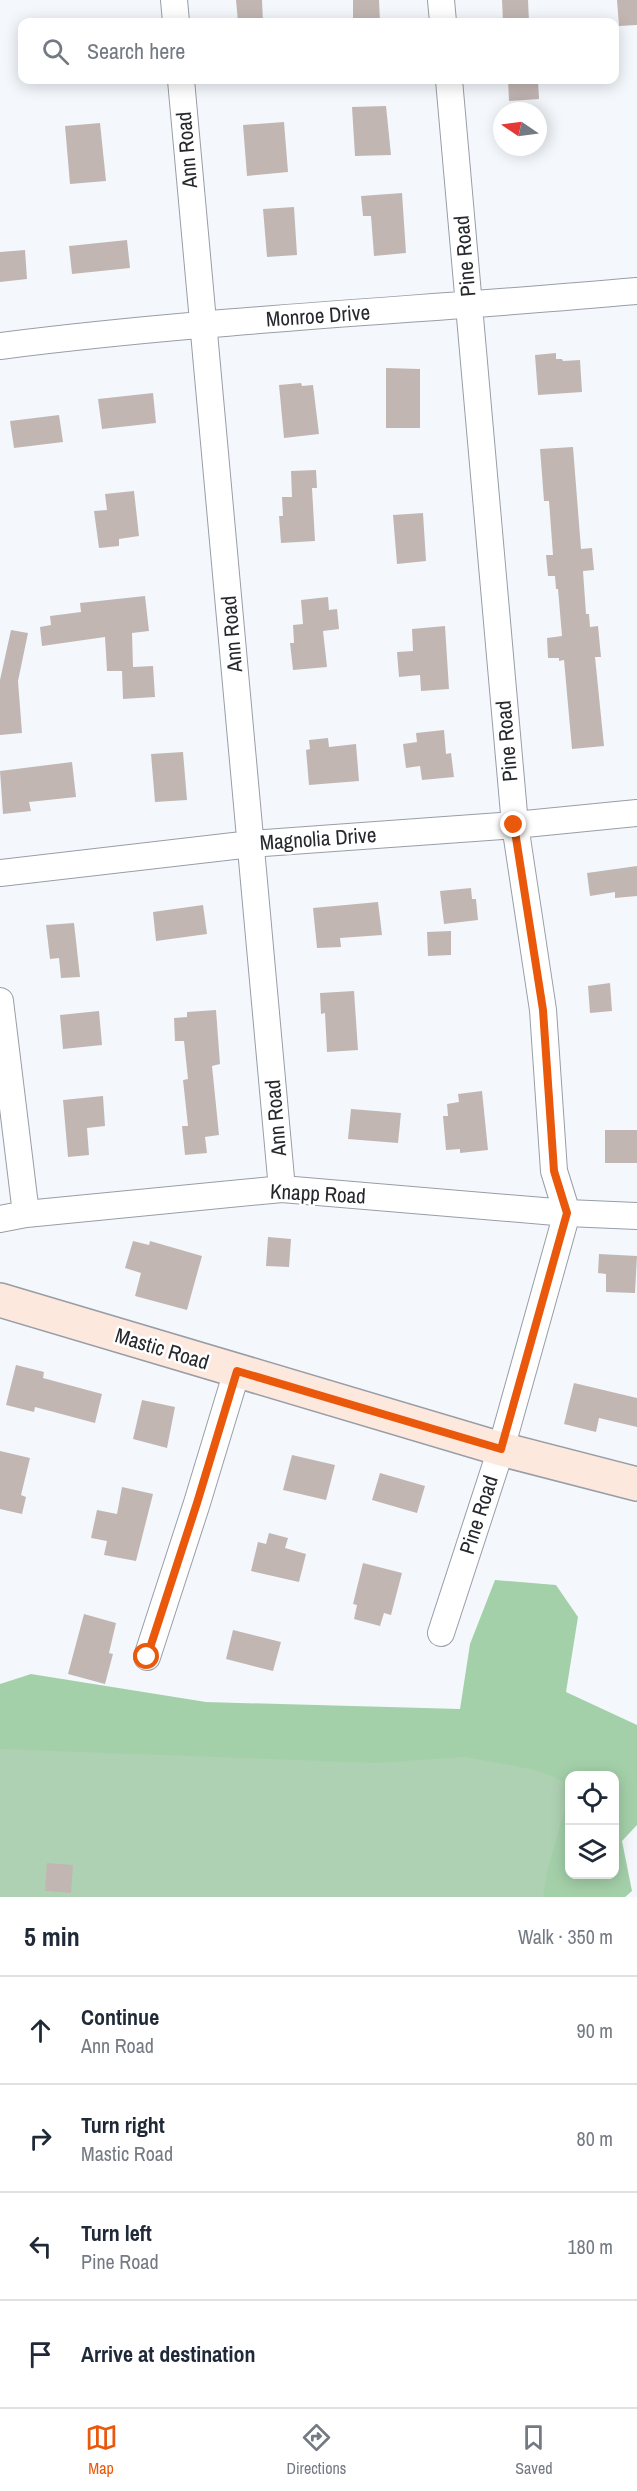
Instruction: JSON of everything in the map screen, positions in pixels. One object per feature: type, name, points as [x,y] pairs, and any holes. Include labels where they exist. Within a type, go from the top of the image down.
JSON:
[{"type":"main road","name":"Mastic Road","points":[[0,1300],[501,1449],[637,1484]]},
{"type":"street","points":[[174,0],[176,18]]},
{"type":"street","points":[[441,0],[443,18]]},
{"type":"street","name":"Ann Road","points":[[181,84],[282,1189]]},
{"type":"street","name":"Pine Road","points":[[441,1633],[501,1449],[567,1213],[554,1171],[543,1010],[514,825],[470,306],[448,84]]},
{"type":"street","name":"Monroe Drive","points":[[0,346],[203,324],[470,306],[637,291]]},
{"type":"street","name":"Magnolia Drive","points":[[0,873],[251,844],[514,825],[637,813]]},
{"type":"street","points":[[0,1000],[26,1214]]},
{"type":"street","name":"Knapp Road","points":[[0,1219],[26,1214],[282,1189],[567,1213],[637,1216]]},
{"type":"street","points":[[147,1657],[237,1371]]},
{"type":"green space","points":[[495,1580],[556,1585],[578,1617],[566,1692],[637,1725],[637,1825],[622,1841],[632,1891],[625,1897],[543,1897],[547,1871],[565,1809],[563,1781],[535,1770],[465,1757],[375,1763],[0,1749],[0,1684],[31,1674],[206,1702],[460,1709],[470,1644]]},
{"type":"green space","points":[[0,1706],[584,1746],[572,1771],[565,1771],[565,1879],[571,1879],[576,1897],[0,1897]]},
{"type":"building","points":[[236,0],[262,0],[263,18],[238,18]]},
{"type":"building","points":[[353,0],[379,0],[380,18],[353,18]]},
{"type":"building","points":[[502,0],[528,0],[529,18],[503,18]]},
{"type":"building","points":[[617,0],[637,0],[637,25],[619,26]]},
{"type":"building","points":[[508,84],[538,84],[539,99],[509,101]]},
{"type":"building","points":[[386,106],[391,155],[355,156],[352,107]]},
{"type":"building","points":[[284,122],[288,172],[247,176],[243,125]]},
{"type":"building","points":[[100,123],[106,181],[70,184],[65,126]]},
{"type":"building","points":[[402,193],[406,253],[374,256],[371,216],[363,216],[361,196]]},
{"type":"building","points":[[294,207],[297,255],[267,257],[263,209]]},
{"type":"building","points":[[127,240],[130,268],[72,274],[69,246]]},
{"type":"building","points":[[25,250],[27,279],[0,282],[0,252]]},
{"type":"building","points":[[556,353],[556,359],[580,360],[582,392],[538,395],[535,355]]},
{"type":"building","points":[[386,368],[420,369],[420,428],[386,428]]},
{"type":"building","points":[[301,383],[302,386],[313,385],[319,434],[284,438],[279,385]]},
{"type":"building","points":[[153,393],[156,423],[102,429],[98,399]]},
{"type":"building","points":[[59,415],[63,442],[14,448],[10,421]]},
{"type":"building","points":[[573,447],[581,549],[592,548],[594,570],[583,571],[586,614],[589,614],[590,627],[598,626],[601,657],[595,657],[604,746],[572,749],[564,660],[548,658],[547,638],[562,636],[555,576],[548,576],[546,555],[553,555],[549,501],[544,501],[540,449]]},
{"type":"building","points":[[316,470],[317,488],[312,488],[315,541],[281,543],[279,516],[283,516],[282,497],[292,497],[291,471]]},
{"type":"building","points":[[134,491],[139,536],[119,539],[119,546],[99,548],[94,511],[107,510],[105,494]]},
{"type":"building","points":[[423,513],[426,561],[397,564],[393,515]]},
{"type":"building","points":[[145,596],[149,631],[132,633],[133,667],[153,666],[155,697],[123,699],[122,671],[107,671],[105,637],[42,646],[40,627],[51,625],[50,616],[81,612],[80,603]]},
{"type":"building","points":[[328,597],[329,610],[337,609],[339,629],[323,631],[327,667],[293,670],[290,643],[294,643],[293,625],[303,624],[301,600]]},
{"type":"building","points":[[445,626],[449,689],[421,691],[420,675],[399,677],[397,652],[413,651],[412,629]]},
{"type":"building","points":[[11,630],[28,633],[18,681],[22,733],[0,735],[0,680]]},
{"type":"building","points":[[444,730],[446,754],[451,753],[454,777],[422,780],[420,766],[406,768],[403,744],[417,742],[416,733]]},
{"type":"building","points":[[328,738],[329,747],[356,744],[359,781],[309,785],[306,750],[310,749],[309,740]]},
{"type":"building","points":[[183,752],[187,800],[155,802],[151,754]]},
{"type":"building","points":[[72,762],[76,797],[29,802],[31,811],[3,814],[0,771]]},
{"type":"building","points":[[637,866],[637,896],[615,898],[615,892],[590,896],[587,873]]},
{"type":"building","points":[[471,888],[472,899],[476,899],[478,920],[444,924],[440,891]]},
{"type":"building","points":[[378,902],[382,935],[340,938],[341,947],[317,948],[313,908]]},
{"type":"building","points":[[203,905],[207,934],[156,941],[153,912]]},
{"type":"building","points":[[74,923],[80,977],[61,978],[59,958],[50,959],[46,925]]},
{"type":"building","points":[[451,931],[451,955],[428,956],[427,932]]},
{"type":"building","points":[[610,983],[612,1011],[590,1013],[588,986]]},
{"type":"building","points":[[354,991],[358,1050],[327,1052],[325,1013],[321,1014],[320,993]]},
{"type":"building","points":[[216,1010],[220,1064],[212,1066],[219,1135],[205,1137],[207,1153],[185,1155],[182,1126],[188,1126],[183,1080],[188,1079],[184,1041],[175,1041],[174,1018],[187,1017],[187,1012]]},
{"type":"building","points":[[99,1011],[102,1045],[63,1049],[60,1015]]},
{"type":"building","points":[[482,1091],[488,1150],[460,1153],[460,1149],[446,1150],[443,1116],[448,1116],[447,1104],[459,1102],[458,1094]]},
{"type":"building","points":[[103,1096],[105,1126],[87,1128],[89,1155],[68,1157],[63,1100]]},
{"type":"building","points":[[351,1109],[401,1113],[398,1143],[348,1139]]},
{"type":"building","points":[[605,1130],[637,1130],[637,1163],[605,1163]]},
{"type":"building","points":[[268,1237],[291,1239],[289,1267],[266,1266]]},
{"type":"building","points":[[133,1241],[149,1245],[150,1241],[202,1256],[187,1310],[135,1296],[141,1273],[125,1268]]},
{"type":"building","points":[[599,1254],[637,1256],[635,1293],[606,1292],[606,1274],[598,1273]]},
{"type":"building","points":[[16,1365],[44,1372],[43,1378],[102,1394],[95,1423],[35,1407],[34,1412],[6,1405]]},
{"type":"building","points":[[574,1383],[637,1398],[637,1427],[599,1418],[596,1432],[564,1424]]},
{"type":"building","points":[[142,1400],[175,1407],[167,1448],[133,1439]]},
{"type":"building","points":[[0,1451],[30,1458],[21,1495],[26,1497],[22,1514],[0,1509]]},
{"type":"building","points":[[292,1455],[335,1465],[326,1500],[283,1490]]},
{"type":"building","points":[[380,1473],[425,1486],[417,1513],[372,1500]]},
{"type":"building","points":[[122,1487],[153,1494],[136,1561],[104,1555],[107,1541],[91,1538],[97,1510],[117,1514]]},
{"type":"building","points":[[269,1533],[288,1538],[285,1548],[306,1554],[299,1582],[251,1571],[258,1542],[266,1544]]},
{"type":"building","points":[[363,1563],[402,1573],[391,1615],[384,1613],[380,1626],[354,1619],[357,1605],[353,1604]]},
{"type":"building","points":[[84,1614],[116,1623],[109,1653],[113,1654],[105,1684],[68,1674]]},
{"type":"building","points":[[233,1630],[281,1642],[273,1671],[226,1659]]},
{"type":"building","points":[[47,1863],[73,1865],[71,1893],[45,1891]]},
{"type":"route","points":[[147,1657],[237,1371],[501,1449],[567,1213],[554,1171],[543,1010],[514,825]]}]
